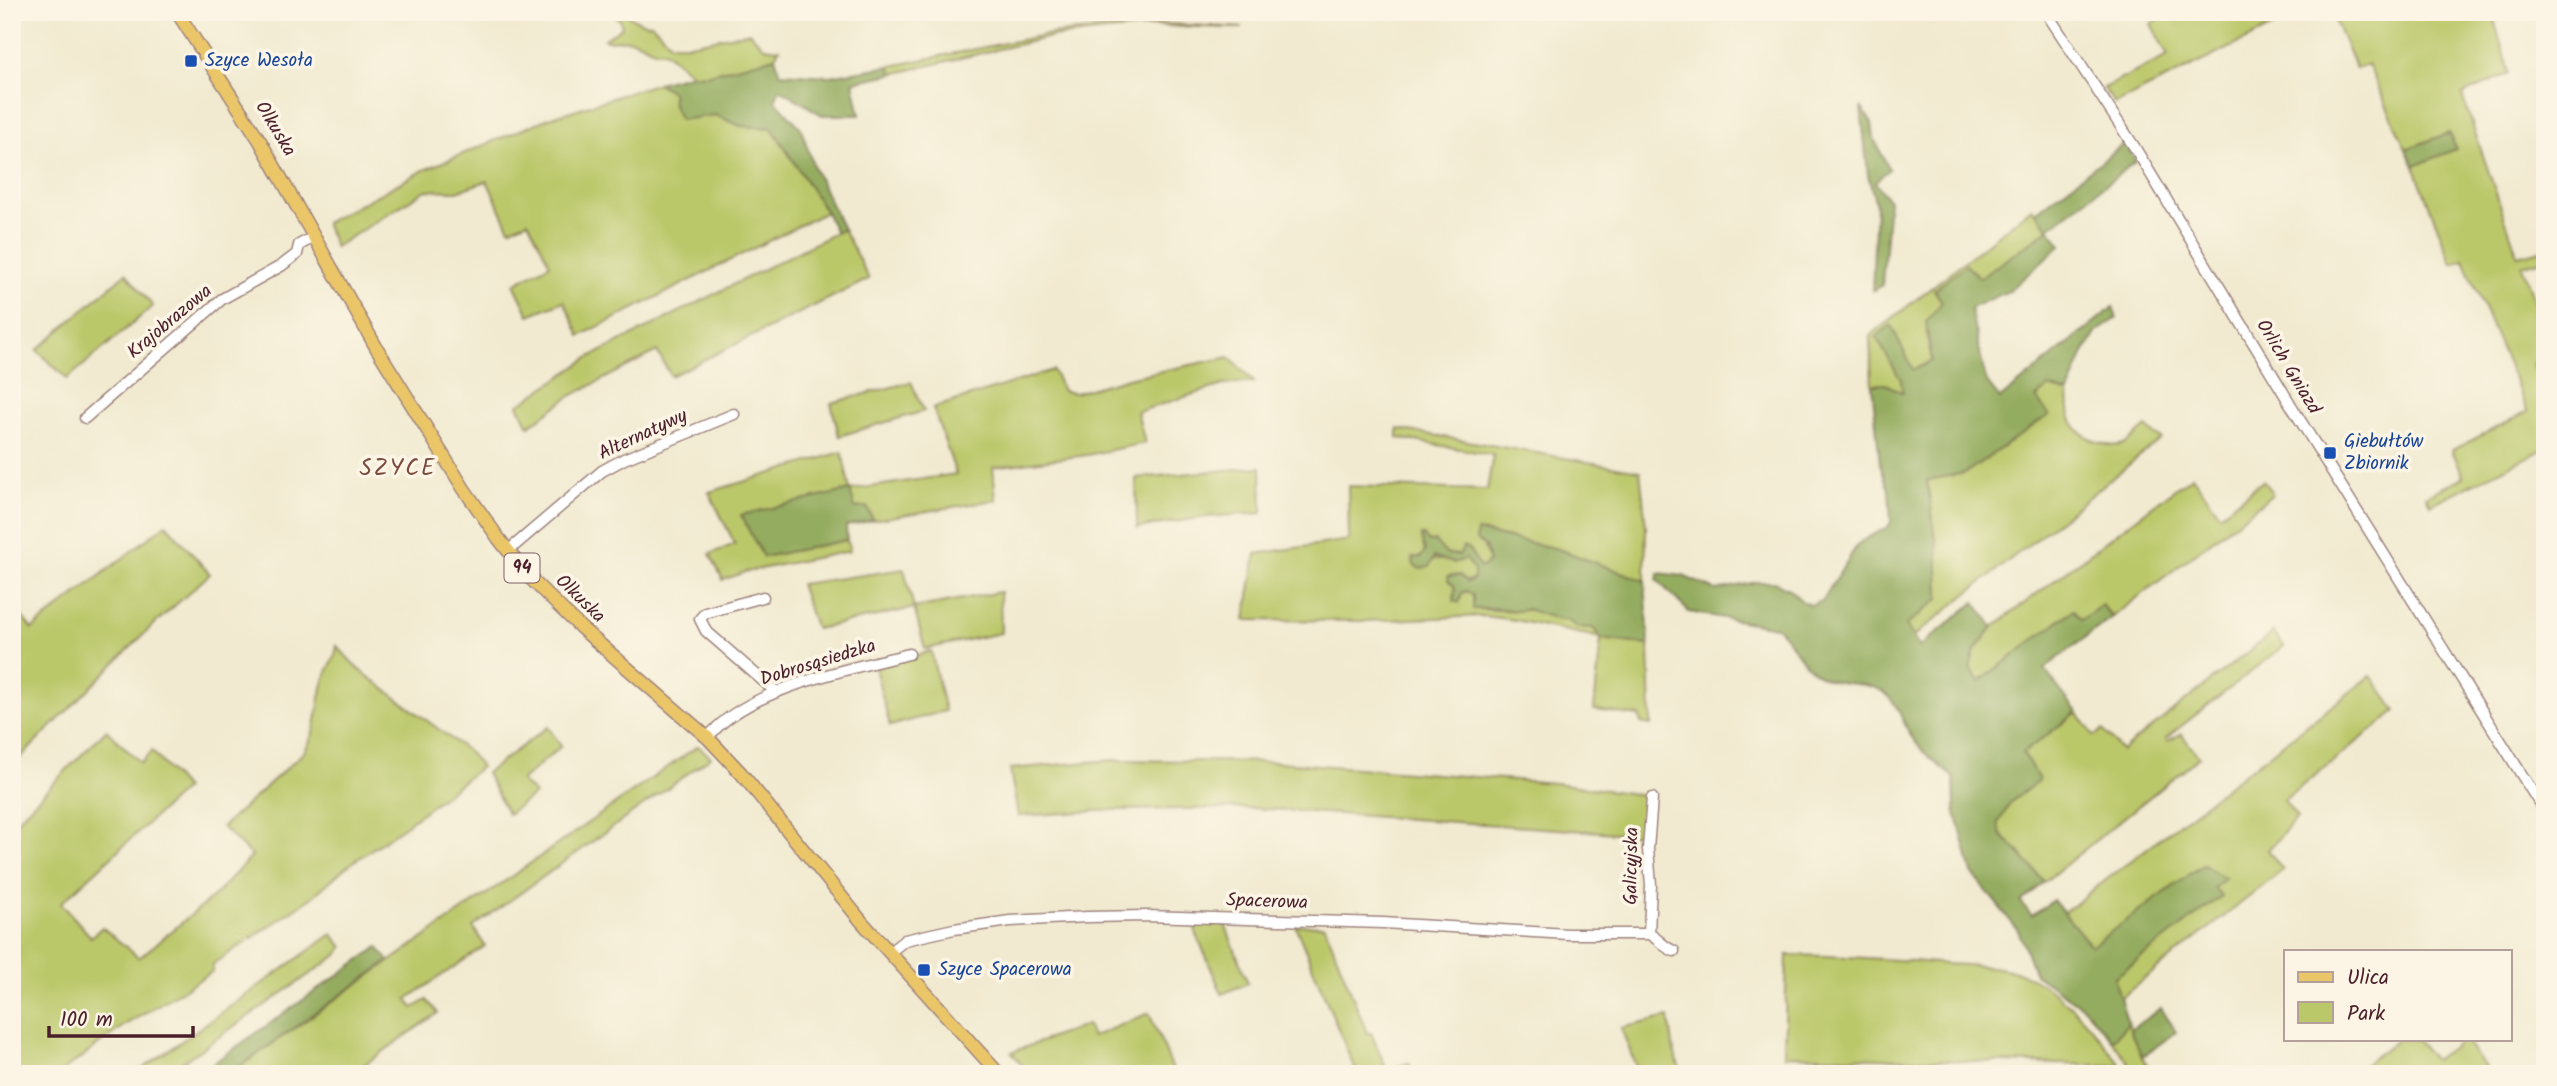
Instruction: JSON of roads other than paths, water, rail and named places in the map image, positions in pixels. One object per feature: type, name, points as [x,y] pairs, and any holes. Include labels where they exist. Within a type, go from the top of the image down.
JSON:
[{"type":"main road","name":"Olkuska","points":[[177,12],[260,141],[389,368],[464,489],[508,551],[528,576],[580,627],[708,738],[741,773],[862,922],[999,1074]]},
{"type":"street","name":"Orlich Gniazd","points":[[2046,12],[2135,148],[2294,411],[2545,812]]},
{"type":"street","name":"Krajobrazowa","points":[[85,418],[222,299],[281,266],[297,254],[299,244],[314,237]]},
{"type":"street","name":"Alternatywy","points":[[508,551],[602,471],[624,459],[734,415]]},
{"type":"street","points":[[763,597],[705,612],[700,619],[706,631],[776,692]]},
{"type":"street","name":"Dobrosąsiedzka","points":[[708,738],[721,724],[765,695],[909,654]]},
{"type":"street","name":"Galicyjska","points":[[1652,798],[1648,849],[1652,936]]},
{"type":"street","name":"Spacerowa","points":[[890,952],[905,940],[954,929],[1010,921],[1088,917],[1146,916],[1383,923],[1557,934],[1652,936]]},
{"type":"street","points":[[1652,936],[1662,947],[1674,951]]},
{"type":"place","name":"Szyce Wesoła","points":[[191,61]]},
{"type":"place","name":"Giebułtów Zbiornik","points":[[2330,453]]},
{"type":"place","name":"Szyce Spacerowa","points":[[924,970]]},
{"type":"district","name":"SZYCE","points":[[398,469]]}]
